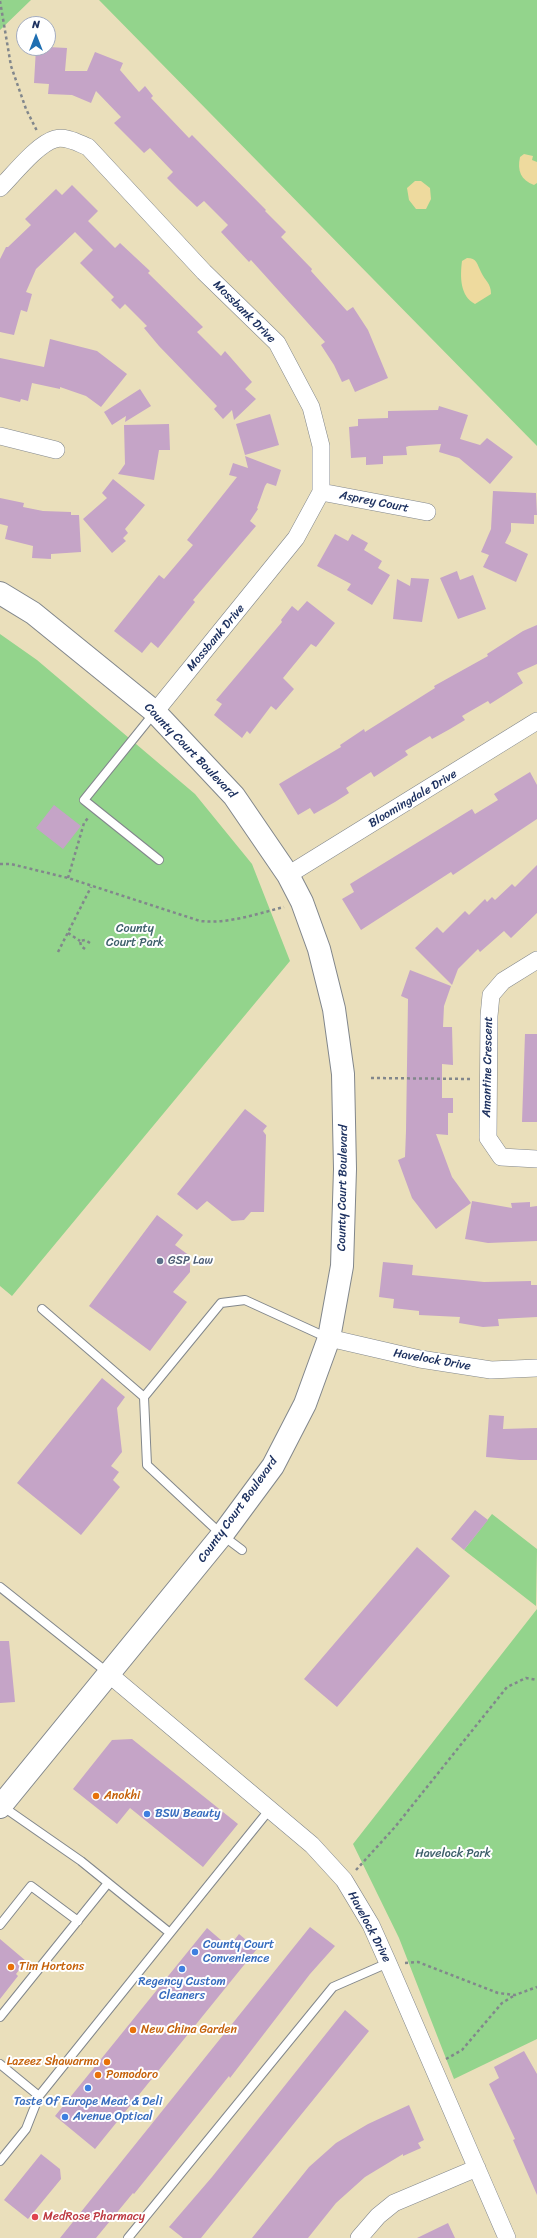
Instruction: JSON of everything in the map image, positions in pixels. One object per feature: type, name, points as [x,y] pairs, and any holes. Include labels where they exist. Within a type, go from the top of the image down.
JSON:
[{"type":"street","name":"Mossbank Drive","points":[[0,188],[41,147],[55,139],[71,140],[88,147],[204,272],[276,343],[311,407],[321,446],[321,492],[296,538],[155,712]]},
{"type":"street","points":[[0,436],[56,450]]},
{"type":"street","name":"Asprey Court","points":[[321,492],[426,512]]},
{"type":"street","name":"County Court Boulevard","points":[[0,593],[33,613],[155,712],[234,796],[288,875],[302,902],[319,949],[334,1009],[343,1074],[345,1169],[342,1266],[329,1338],[305,1404],[272,1466],[222,1535],[110,1675],[1,1805]]},
{"type":"street","name":"Bloomingdale Drive","points":[[288,875],[537,722]]},
{"type":"street","name":"Amantine Crescent","points":[[537,960],[503,981],[491,995],[489,1016],[488,1079],[488,1138],[501,1157],[537,1159]]},
{"type":"street","name":"Havelock Drive","points":[[329,1338],[420,1359],[483,1368],[537,1368]]},
{"type":"street","name":"Havelock Drive","points":[[110,1675],[271,1808],[312,1845],[344,1880],[371,1925],[508,2238]]},
{"type":"street","points":[[359,2238],[378,2216],[394,2203],[477,2168]]},
{"type":"lane","points":[[155,712],[84,800],[159,860]]},
{"type":"lane","points":[[242,1550],[222,1535],[147,1465],[144,1397],[221,1303],[245,1300],[329,1338]]},
{"type":"lane","points":[[42,1310],[144,1397]]},
{"type":"lane","points":[[0,1587],[110,1675]]},
{"type":"lane","points":[[1,1805],[81,1860],[170,1933]]},
{"type":"lane","points":[[0,2161],[26,2129],[40,2096],[271,1808]]},
{"type":"lane","points":[[0,2017],[108,1883]]},
{"type":"lane","points":[[0,1925],[32,1886],[78,1921]]},
{"type":"lane","points":[[128,2238],[333,1987],[388,1963]]},
{"type":"lane","points":[[0,2064],[40,2096]]},
{"type":"path","points":[[0,1],[11,66],[26,110],[35,124],[41,147]]},
{"type":"path","points":[[68,878],[84,823],[95,809]]},
{"type":"path","points":[[0,864],[11,864],[68,878],[91,887],[200,921],[216,923],[230,921],[302,902]]},
{"type":"path","points":[[58,952],[91,887]]},
{"type":"path","points":[[68,933],[80,941],[85,940],[90,943]]},
{"type":"path","points":[[80,941],[81,946],[85,949]]},
{"type":"path","points":[[371,1078],[488,1079]]},
{"type":"path","points":[[344,1880],[361,1865],[395,1828],[507,1687],[526,1678],[537,1680]]},
{"type":"path","points":[[388,1963],[418,1962],[498,1993],[515,1995]]},
{"type":"path","points":[[434,2066],[462,2050],[502,2003],[515,1995],[537,1987]]},
{"type":"green space","points":[[0,0],[31,0],[0,30]]},
{"type":"green space","points":[[99,0],[537,0],[537,446]]},
{"type":"green space","name":"County Court Park","points":[[0,634],[37,660],[195,794],[252,864],[290,961],[12,1296],[0,1286]]},
{"type":"green space","points":[[492,1514],[537,1549],[536,1606],[464,1550]]},
{"type":"green space","name":"Havelock Park","points":[[537,1609],[537,2039],[454,2079],[399,1938],[353,1844]]},
{"type":"sand","points":[[524,154],[533,156],[532,160],[537,162],[537,183],[534,185],[523,178],[520,171],[520,157]]},
{"type":"sand","points":[[415,181],[421,181],[430,188],[431,199],[426,209],[416,209],[409,200],[407,188]]},
{"type":"sand","points":[[467,258],[475,260],[491,290],[491,294],[475,304],[466,296],[462,286],[462,261]]},
{"type":"building","points":[[56,47],[67,48],[65,71],[87,71],[95,52],[123,63],[120,70],[139,92],[145,86],[153,96],[151,98],[189,138],[192,135],[286,232],[281,237],[312,269],[311,271],[347,311],[353,307],[368,330],[388,378],[355,392],[349,379],[342,382],[334,365],[321,345],[325,342],[251,260],[249,262],[221,232],[228,225],[204,201],[197,207],[167,178],[173,172],[150,148],[144,153],[114,123],[121,117],[96,91],[91,103],[72,95],[48,94],[49,84],[34,83],[36,56],[56,56]]},
{"type":"building","points":[[72,185],[98,211],[88,221],[115,248],[120,243],[150,271],[148,273],[203,327],[197,332],[221,356],[225,351],[252,382],[245,389],[256,399],[234,420],[232,410],[223,419],[214,409],[217,406],[159,346],[144,328],[147,326],[125,304],[120,309],[111,300],[114,297],[80,263],[93,250],[75,232],[36,269],[26,292],[32,294],[27,312],[21,310],[14,335],[0,332],[0,259],[6,247],[8,247],[31,225],[25,219],[56,189],[62,195]]},
{"type":"building","points":[[50,339],[97,351],[127,374],[101,407],[86,396],[60,387],[60,389],[32,383],[28,401],[21,399],[20,402],[0,397],[0,358],[44,367]]},
{"type":"building","points":[[140,389],[151,406],[125,422],[126,416],[112,425],[104,412]]},
{"type":"building","points":[[439,406],[468,415],[460,439],[480,445],[487,438],[513,457],[490,484],[459,458],[439,452],[441,444],[406,447],[407,455],[383,456],[383,464],[366,465],[366,457],[351,458],[349,427],[358,426],[358,419],[388,418],[388,411],[438,410]]},
{"type":"building","points":[[270,414],[279,445],[245,455],[236,424]]},
{"type":"building","points":[[169,424],[170,450],[159,450],[154,480],[118,474],[125,464],[124,425]]},
{"type":"building","points":[[245,456],[281,470],[276,486],[267,483],[265,486],[257,508],[258,509],[250,521],[256,526],[193,600],[195,602],[158,648],[151,642],[142,653],[114,631],[159,575],[164,579],[193,545],[187,540],[237,477],[229,475],[233,463],[248,468]]},
{"type":"building","points":[[113,479],[145,505],[125,529],[128,533],[123,538],[126,541],[112,553],[83,519],[107,498],[102,493]]},
{"type":"building","points":[[493,491],[536,493],[537,515],[534,515],[534,524],[511,523],[511,531],[505,543],[528,554],[516,582],[483,567],[489,555],[481,552],[491,529]]},
{"type":"building","points":[[0,498],[24,503],[23,507],[43,511],[71,512],[71,515],[79,515],[81,552],[51,554],[51,559],[32,558],[33,546],[5,539],[8,526],[0,524]]},
{"type":"building","points":[[335,534],[348,541],[352,534],[368,543],[364,550],[382,561],[378,568],[390,575],[372,605],[347,590],[351,584],[317,566]]},
{"type":"building","points":[[457,571],[460,580],[473,575],[486,609],[458,619],[440,578]]},
{"type":"building","points":[[411,578],[429,579],[422,622],[393,619],[397,579],[410,586]]},
{"type":"building","points":[[307,601],[335,623],[316,647],[311,644],[283,678],[294,689],[276,710],[271,706],[250,734],[247,731],[242,738],[214,715],[222,704],[216,700],[282,622],[281,620],[292,606],[298,611]]},
{"type":"building","points":[[537,625],[537,664],[517,673],[523,683],[490,704],[488,701],[462,716],[465,720],[450,729],[432,739],[430,736],[405,751],[408,755],[374,777],[371,772],[346,788],[349,793],[335,802],[314,814],[310,808],[298,815],[279,784],[341,747],[340,745],[364,729],[365,732],[435,688],[434,686],[488,656],[487,654],[523,631]]},
{"type":"building","points":[[530,772],[537,785],[537,819],[453,875],[451,872],[361,930],[342,899],[354,892],[350,884],[472,809],[475,814],[498,800],[494,794]]},
{"type":"building","points":[[54,805],[81,826],[63,849],[36,828]]},
{"type":"building","points":[[537,865],[537,913],[511,938],[504,931],[480,952],[478,949],[458,969],[452,985],[415,948],[437,927],[443,933],[465,911],[469,915],[485,899],[487,902],[492,897],[495,900],[512,884],[515,887]]},
{"type":"building","points":[[410,970],[451,986],[444,1006],[443,1027],[452,1027],[453,1065],[442,1064],[442,1098],[453,1098],[453,1113],[448,1113],[448,1135],[436,1134],[452,1177],[471,1203],[436,1229],[412,1198],[398,1160],[405,1157],[406,1131],[408,999],[401,996]]},
{"type":"building","points":[[525,1034],[537,1034],[537,1122],[522,1122]]},
{"type":"building","points":[[245,1109],[267,1126],[263,1131],[266,1135],[264,1212],[251,1212],[244,1220],[232,1221],[207,1201],[197,1210],[177,1194]]},
{"type":"building","points":[[472,1201],[512,1208],[511,1203],[530,1202],[530,1207],[537,1206],[537,1241],[488,1243],[465,1239]]},
{"type":"building","points":[[157,1215],[183,1235],[175,1245],[190,1256],[190,1272],[173,1292],[187,1302],[150,1351],[89,1306]]},
{"type":"building","points":[[383,1262],[413,1265],[412,1275],[484,1282],[531,1281],[531,1285],[537,1285],[537,1317],[498,1319],[499,1326],[483,1327],[459,1323],[460,1317],[419,1315],[419,1311],[393,1308],[394,1299],[379,1297]]},
{"type":"building","points":[[102,1378],[125,1397],[117,1408],[122,1452],[111,1466],[119,1472],[113,1480],[120,1487],[81,1535],[17,1483]]},
{"type":"building","points":[[489,1415],[504,1416],[503,1429],[537,1428],[537,1460],[486,1457]]},
{"type":"building","points":[[475,1510],[488,1520],[464,1550],[451,1539]]},
{"type":"building","points":[[417,1547],[450,1576],[337,1707],[304,1679]]},
{"type":"building","points":[[0,1641],[9,1641],[15,1702],[0,1703]]},
{"type":"building","points":[[132,1739],[238,1824],[203,1867],[130,1808],[117,1824],[73,1789],[112,1740]]},
{"type":"building","points":[[310,1927],[335,1946],[310,1974],[230,2078],[229,2076],[134,2194],[133,2193],[96,2238],[60,2238]]},
{"type":"building","points":[[207,1928],[229,1947],[239,1934],[257,1949],[95,2149],[55,2116]]},
{"type":"building","name":"Tim Hortons","points":[[0,1939],[26,1961],[16,1974],[18,1976],[0,1999]]},
{"type":"building","points":[[345,2010],[369,2031],[201,2238],[183,2238],[169,2227],[212,2177]]},
{"type":"building","points":[[524,2051],[537,2074],[537,2195],[513,2140],[515,2139],[489,2084],[499,2078],[494,2067]]},
{"type":"building","points":[[409,2105],[424,2140],[418,2143],[421,2148],[403,2156],[403,2154],[365,2177],[336,2203],[308,2238],[252,2238],[309,2167],[336,2143],[368,2124]]},
{"type":"building","points":[[41,2154],[60,2169],[61,2179],[28,2219],[4,2200]]},
{"type":"building","points":[[448,2223],[455,2238],[417,2238]]},
{"type":"place","name":"GSP Law","points":[[160,1261]]},
{"type":"place","name":"Anokhi","points":[[96,1796]]},
{"type":"place","name":"BSW Beauty","points":[[147,1814]]},
{"type":"place","name":"County Court Convenience","points":[[195,1952]]},
{"type":"place","name":"Tim Hortons","points":[[11,1967]]},
{"type":"place","name":"Regency Custom Cleaners","points":[[182,1969]]},
{"type":"place","name":"New China Garden","points":[[133,2030]]},
{"type":"place","name":"Lazeez Shawarma","points":[[107,2062]]},
{"type":"place","name":"Pomodoro","points":[[98,2075]]},
{"type":"place","name":"Taste Of Europe Meat & Deli","points":[[88,2088]]},
{"type":"place","name":"Avenue Optical","points":[[65,2117]]},
{"type":"place","name":"MedRose Pharmacy","points":[[35,2217]]}]
